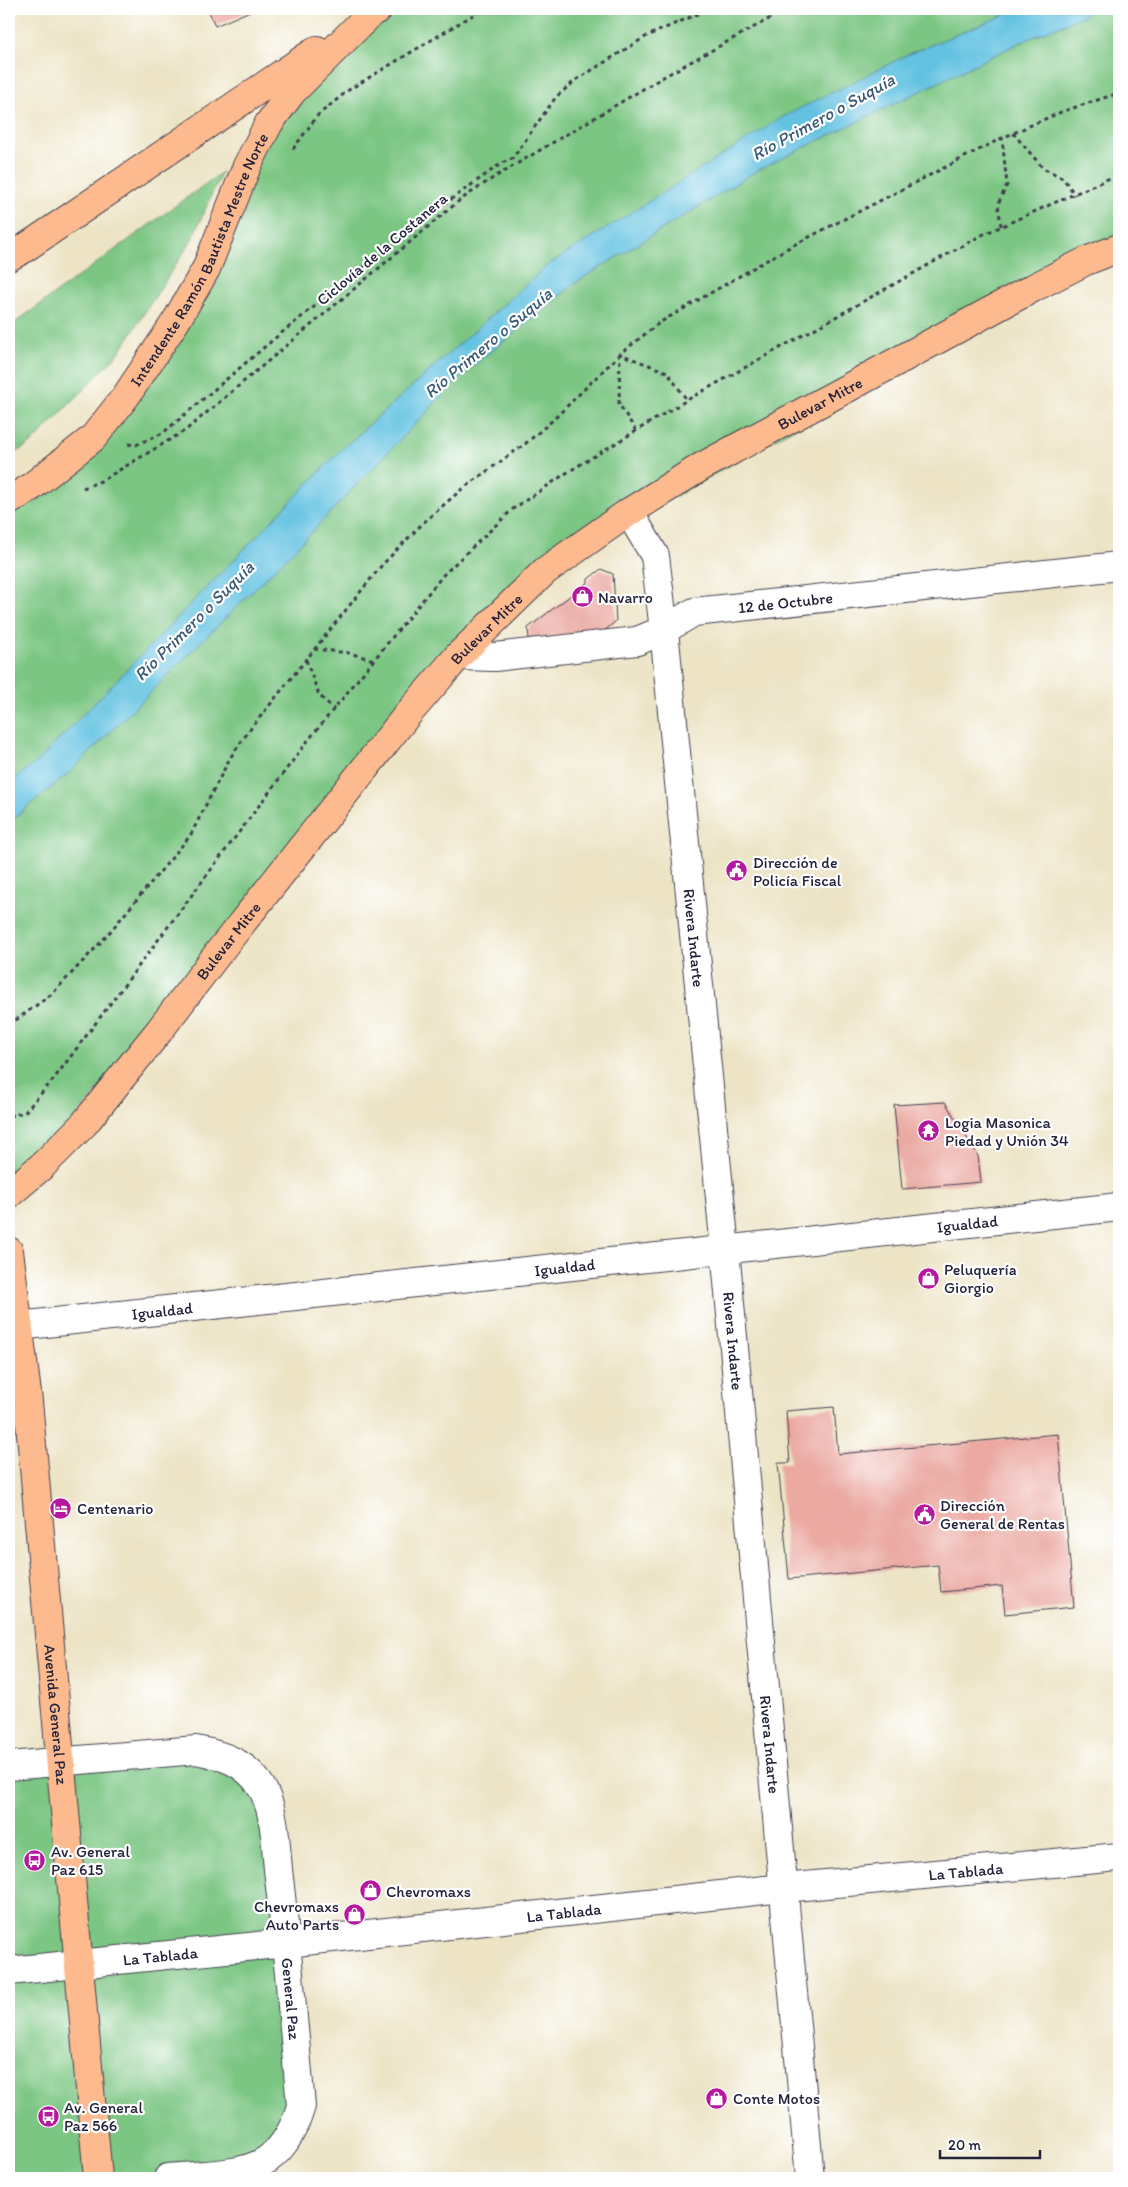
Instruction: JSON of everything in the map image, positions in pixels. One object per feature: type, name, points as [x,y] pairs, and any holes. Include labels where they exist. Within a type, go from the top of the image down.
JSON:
[{"type":"main road","points":[[9,258],[375,11]]},
{"type":"main road","name":"Intendente Ramón Bautista Mestre Norte","points":[[9,501],[31,487],[93,438],[126,396],[176,321],[206,269],[247,166],[269,123],[292,92],[375,11]]},
{"type":"main road","name":"Bulevar Mitre","points":[[9,1194],[43,1165],[84,1124],[402,722],[458,656],[545,571],[628,512],[701,467],[942,336],[1086,261],[1119,248]]},
{"type":"main road","name":"Avenida General Paz","points":[[9,1251],[14,1327],[61,1760],[98,2178]]},
{"type":"street","name":"Rivera Indarte","points":[[628,512],[655,556],[664,630],[725,1249],[810,2178]]},
{"type":"street","name":"12 de Octubre","points":[[458,656],[495,656],[636,641],[664,630],[694,612],[1119,566]]},
{"type":"street","name":"Igualdad","points":[[14,1327],[1119,1208]]},
{"type":"street","name":"General Paz","points":[[61,1760],[196,1750],[223,1755],[245,1767],[260,1786],[271,1810],[287,1943],[301,2106],[294,2128],[284,2146],[269,2160],[246,2170],[168,2178]]},
{"type":"street","points":[[9,1766],[61,1760]]},
{"type":"street","name":"La Tablada","points":[[9,1971],[287,1943],[783,1888],[1119,1857]]},
{"type":"path","points":[[290,154],[318,115],[350,89],[484,9]]},
{"type":"path","points":[[120,443],[136,445],[163,433],[274,339],[429,215],[502,163],[512,159],[556,97],[576,80],[648,36],[709,9]]},
{"type":"path","name":"Ciclovía de la Costanera","points":[[76,491],[101,481],[186,430],[468,195],[664,76],[787,9]]},
{"type":"path","points":[[9,1025],[52,994],[103,940],[190,836],[230,758],[248,732],[382,565],[424,522],[462,488],[525,444],[620,354],[659,324],[786,249],[1002,138],[1061,112],[1119,93]]},
{"type":"path","points":[[1014,133],[1043,168],[1062,178],[1075,194]]},
{"type":"path","points":[[1001,226],[998,204],[1007,186],[1002,138]]},
{"type":"path","points":[[620,354],[667,372],[687,400]]},
{"type":"path","points":[[620,354],[619,404],[636,431]]},
{"type":"path","points":[[314,649],[350,653],[374,660]]},
{"type":"path","points":[[306,660],[319,695],[334,709]]},
{"type":"green space","points":[[378,9],[1019,9],[911,53],[548,265],[342,449],[37,762],[9,783],[9,501],[126,396],[247,166]]},
{"type":"green space","points":[[1099,9],[1119,9],[1119,248],[1086,261],[545,571],[9,1194],[9,822],[69,773],[301,543],[463,374],[578,281],[758,170],[1019,43]]},
{"type":"green space","points":[[222,172],[191,241],[118,354],[33,442],[9,457],[9,327]]},
{"type":"green space","points":[[196,1750],[260,1786],[301,2106],[284,2146],[168,2178],[9,2178],[9,1767]]},
{"type":"water","name":"Río Primero o Suquía","points":[[1019,9],[1099,9],[1019,43],[758,170],[578,281],[463,374],[301,543],[69,773],[9,822],[9,783],[37,762],[342,449],[548,265],[783,117],[911,53]]},
{"type":"building","points":[[208,9],[255,9],[215,26]]},
{"type":"building","points":[[601,569],[613,574],[616,621],[604,631],[529,639],[528,628],[588,582],[588,579]]},
{"type":"building","name":"Logia Masonica Piedad y Unión 34","points":[[945,1102],[978,1156],[981,1182],[902,1189],[894,1105]]},
{"type":"building","name":"Dirección General de Rentas","points":[[834,1407],[838,1454],[1058,1434],[1074,1607],[1005,1614],[1002,1586],[941,1592],[938,1565],[789,1579],[778,1463],[790,1463],[786,1411]]},
{"type":"place","name":"Navarro","points":[[582,597]]},
{"type":"place","name":"Dirección de Policía Fiscal","points":[[737,871]]},
{"type":"place","name":"Logia Masonica Piedad y Unión 34","points":[[929,1131]]},
{"type":"place","name":"Peluquería Giorgio","points":[[928,1278]]},
{"type":"place","name":"Centenario","points":[[61,1508]]},
{"type":"place","name":"Dirección General de Rentas","points":[[924,1514]]},
{"type":"place","name":"Av. General Paz 615","points":[[35,1860]]},
{"type":"place","name":"Chevromaxs","points":[[370,1891]]},
{"type":"place","name":"Chevromaxs Auto Parts","points":[[355,1915]]},
{"type":"place","name":"Conte Motos","points":[[717,2098]]},
{"type":"place","name":"Av. General Paz 566","points":[[48,2116]]}]
